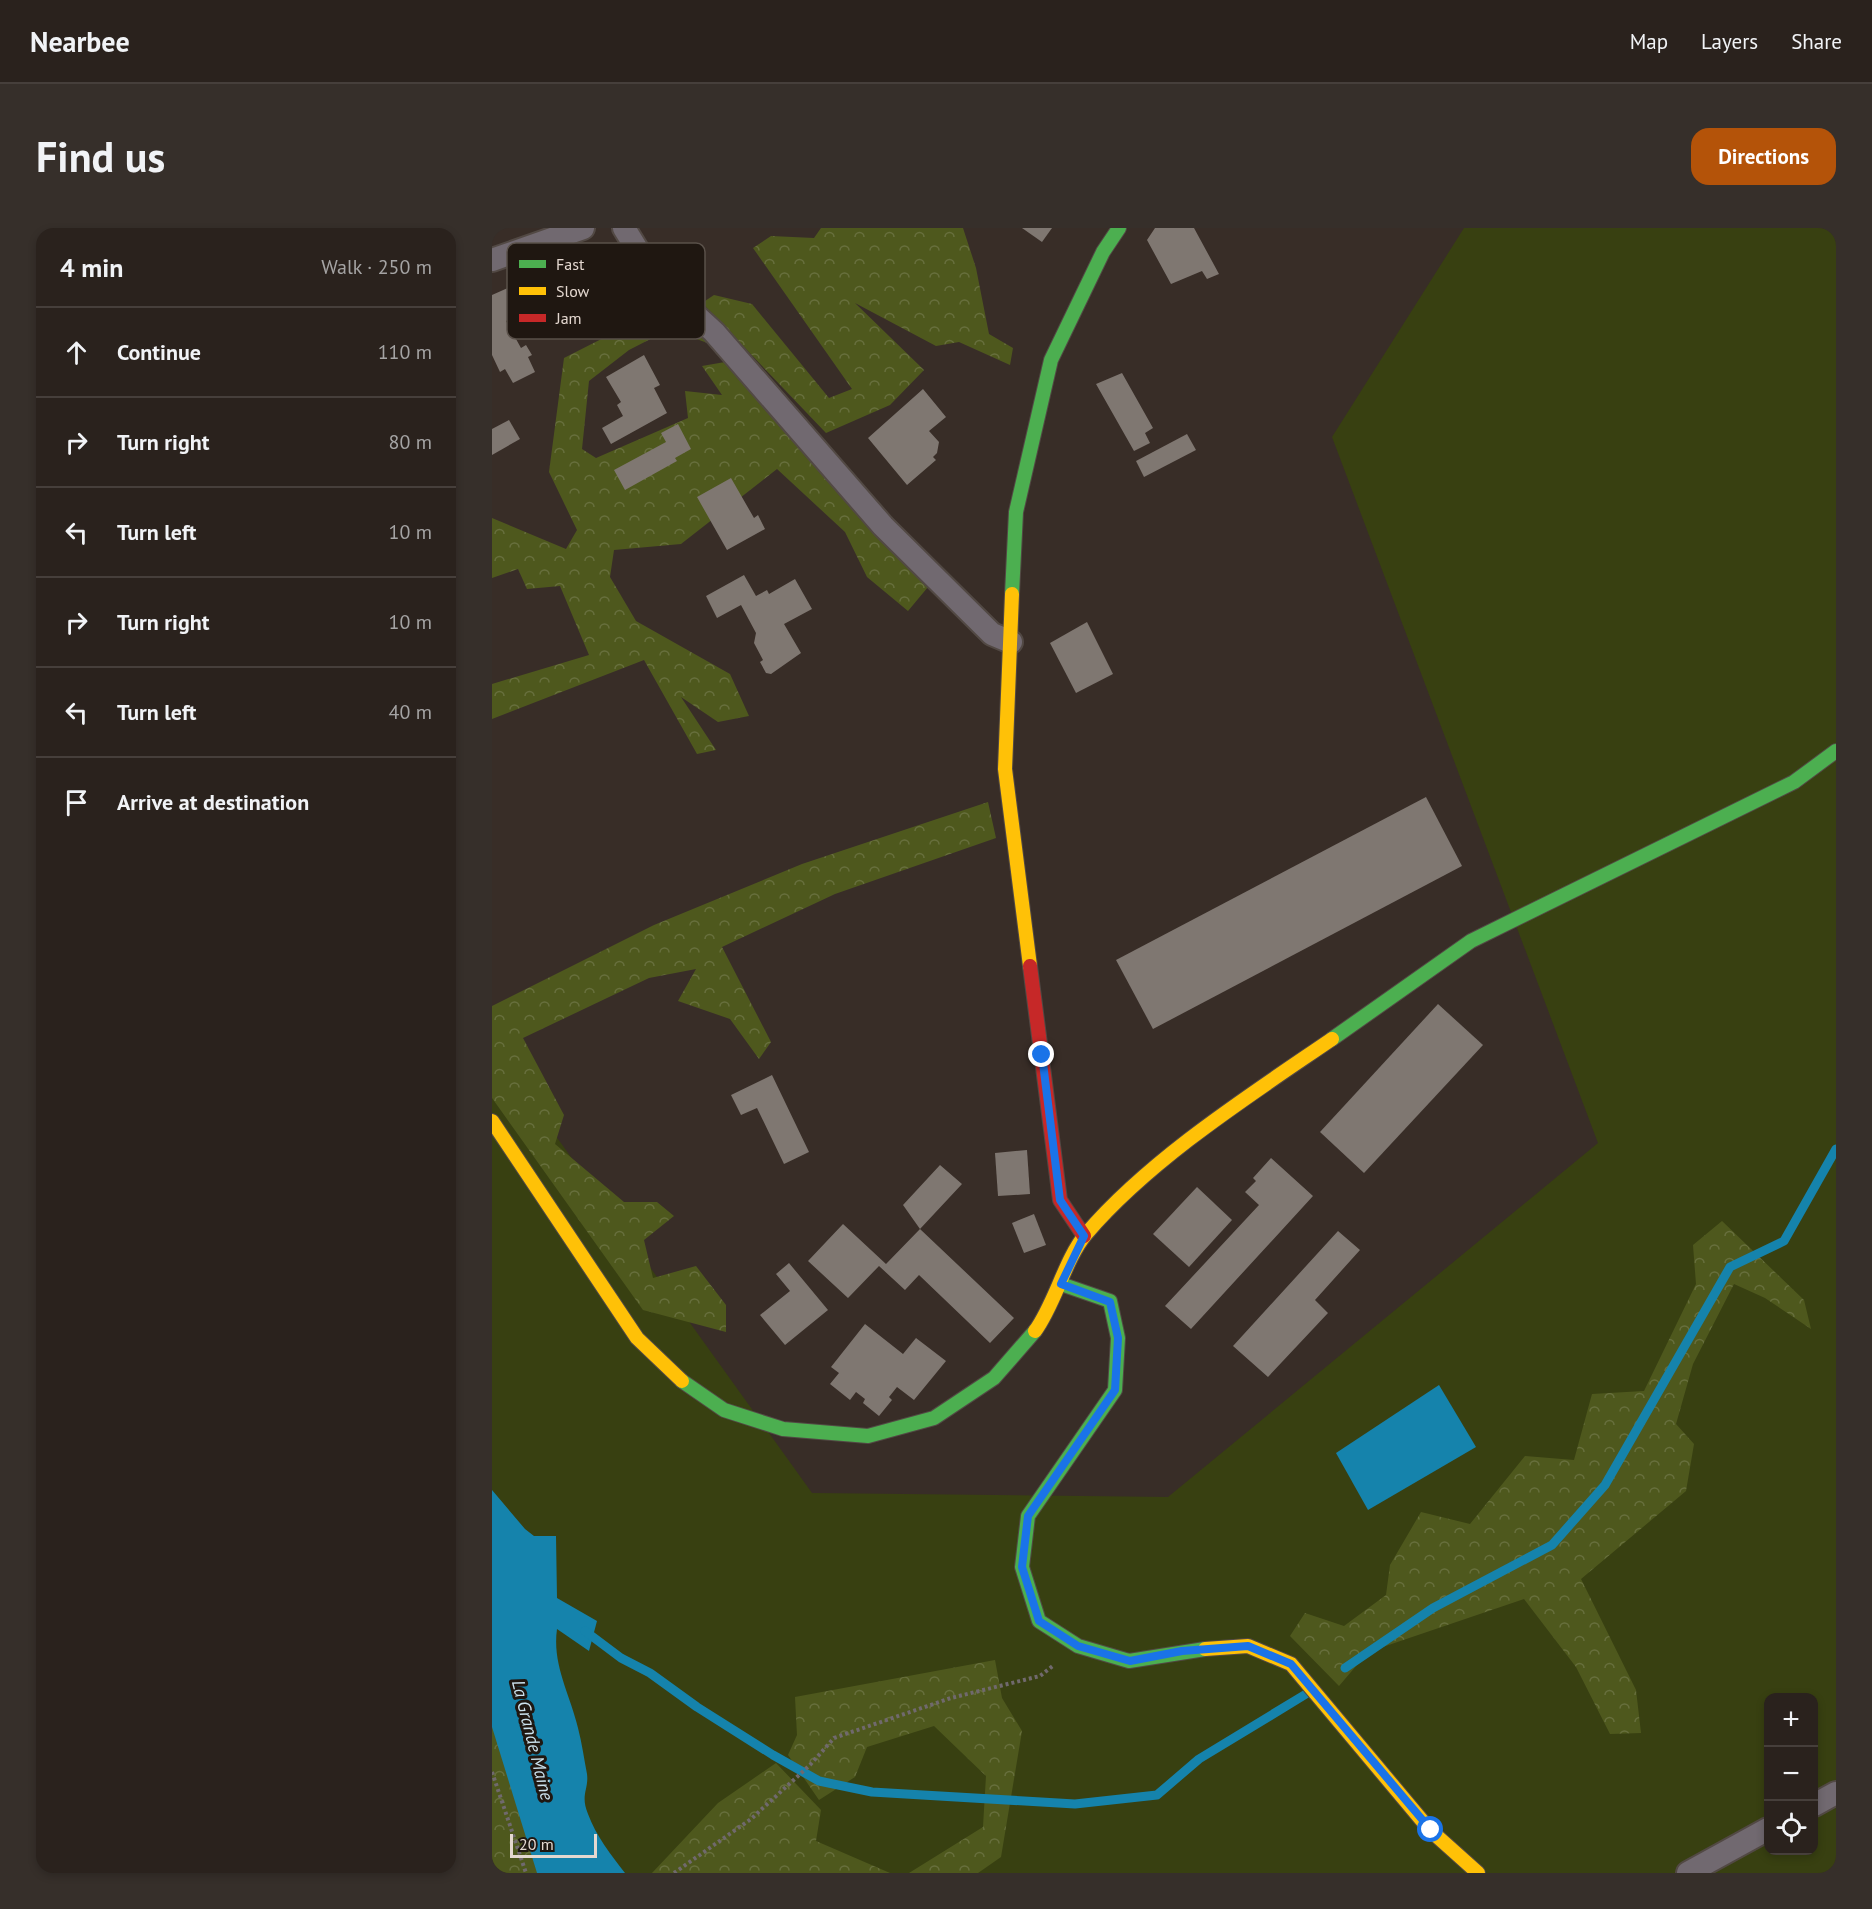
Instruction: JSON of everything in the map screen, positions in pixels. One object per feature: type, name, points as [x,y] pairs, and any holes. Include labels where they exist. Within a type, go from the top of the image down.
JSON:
[{"type":"street","points":[[540,243],[583,228]]},
{"type":"street","points":[[624,228],[633,243]]},
{"type":"street","points":[[1084,1236],[1060,1200],[1007,781],[1011,642],[1016,512],[1051,360],[1103,252],[1119,228]]},
{"type":"street","points":[[492,260],[507,255]]},
{"type":"street","points":[[705,324],[883,526],[992,634],[1011,642]]},
{"type":"street","points":[[492,1121],[637,1338],[684,1383],[724,1410],[783,1429],[868,1436],[934,1418],[994,1378],[1037,1329],[1084,1236],[1127,1192],[1218,1118],[1471,940],[1794,782],[1836,751]]},
{"type":"street","points":[[1061,1284],[1110,1302],[1118,1338],[1115,1390],[1028,1516],[1022,1567],[1039,1621],[1078,1646],[1130,1661],[1182,1651],[1248,1646],[1291,1664],[1431,1830],[1478,1873]]},
{"type":"street","points":[[1818,1803],[1836,1793]]},
{"type":"street","points":[[1688,1873],[1764,1831]]},
{"type":"path","points":[[674,1873],[751,1819],[810,1765],[834,1738],[951,1698],[1040,1676],[1078,1646]]},
{"type":"path","points":[[492,1772],[494,1790],[526,1873]]},
{"type":"green space","points":[[821,228],[963,228],[976,268],[989,334],[1013,348],[1010,365],[959,342],[936,346],[855,303],[924,370],[890,405],[826,433],[705,306],[705,301],[714,295],[752,304],[829,398],[852,389],[753,248],[771,236],[814,238]]},
{"type":"green space","points":[[1464,228],[1836,228],[1836,1873],[492,1873],[492,1047],[812,1493],[1168,1497],[1598,1143],[1332,437]]},
{"type":"green space","points":[[601,339],[650,339],[629,350],[589,381],[582,449],[596,458],[688,418],[685,391],[722,395],[702,366],[725,362],[928,587],[908,611],[867,577],[845,532],[777,469],[681,544],[614,550],[610,577],[636,621],[730,674],[749,716],[718,722],[681,697],[716,750],[697,754],[644,660],[492,719],[492,684],[589,655],[560,586],[527,589],[518,569],[492,578],[492,518],[566,549],[577,530],[549,472],[564,358]]},
{"type":"green space","points":[[988,802],[996,838],[835,894],[722,947],[771,1042],[759,1059],[730,1019],[678,1001],[696,969],[649,978],[523,1038],[564,1115],[555,1144],[624,1202],[657,1202],[674,1216],[644,1240],[653,1278],[696,1266],[726,1305],[726,1332],[643,1310],[492,1098],[492,1006],[654,925],[802,864]]},
{"type":"green space","points":[[1722,1221],[1804,1300],[1811,1329],[1765,1298],[1734,1284],[1693,1364],[1676,1424],[1694,1444],[1686,1491],[1581,1579],[1636,1690],[1641,1733],[1610,1734],[1576,1667],[1524,1599],[1368,1652],[1339,1686],[1290,1636],[1305,1613],[1344,1626],[1386,1595],[1390,1565],[1421,1512],[1470,1524],[1525,1456],[1574,1460],[1592,1394],[1644,1391],[1696,1284],[1693,1245]]},
{"type":"green space","points":[[492,1644],[546,1873],[492,1873]]},
{"type":"green space","points":[[995,1660],[1002,1698],[1022,1731],[1001,1857],[978,1873],[909,1873],[983,1827],[986,1776],[934,1726],[867,1747],[855,1777],[819,1800],[788,1755],[797,1735],[795,1697]]},
{"type":"green space","points":[[776,1763],[821,1810],[816,1841],[890,1873],[652,1873],[718,1803]]},
{"type":"water","points":[[1439,1385],[1476,1447],[1368,1510],[1336,1453]]},
{"type":"water","name":"La Grande Maine","points":[[492,1490],[525,1529],[534,1536],[556,1536],[557,1598],[597,1621],[589,1651],[557,1629],[557,1655],[582,1745],[587,1774],[586,1807],[600,1838],[625,1873],[537,1873],[492,1727]]},
{"type":"building","points":[[1022,228],[1052,228],[1042,242]]},
{"type":"building","points":[[1155,228],[1194,228],[1219,274],[1207,279],[1202,271],[1171,284],[1147,240]]},
{"type":"building","points":[[507,288],[507,339],[516,339],[521,348],[526,345],[532,355],[528,357],[535,372],[513,383],[505,369],[500,372],[492,355],[492,295]]},
{"type":"building","points":[[644,355],[660,385],[654,388],[667,413],[611,444],[602,428],[623,416],[617,405],[621,402],[606,377]]},
{"type":"building","points":[[1122,373],[1153,428],[1145,433],[1150,443],[1134,451],[1096,384]]},
{"type":"building","points":[[923,389],[946,417],[929,431],[939,442],[937,453],[933,457],[936,460],[907,485],[868,438]]},
{"type":"building","points":[[509,420],[520,439],[492,455],[492,429]]},
{"type":"building","points":[[678,424],[691,449],[675,458],[677,461],[625,490],[614,470],[666,442],[661,433]]},
{"type":"building","points":[[1187,434],[1196,450],[1144,477],[1136,461]]},
{"type":"building","points":[[731,478],[754,518],[758,515],[765,529],[727,550],[697,497]]},
{"type":"building","points":[[744,575],[756,596],[767,590],[769,594],[795,579],[812,609],[784,624],[801,653],[771,674],[766,673],[760,662],[763,660],[754,643],[756,633],[741,605],[717,618],[706,596]]},
{"type":"building","points":[[1087,622],[1113,674],[1076,693],[1050,643]]},
{"type":"building","points":[[1426,797],[1462,866],[1153,1029],[1116,960]]},
{"type":"building","points":[[1438,1004],[1483,1045],[1364,1173],[1320,1132]]},
{"type":"building","points":[[772,1075],[809,1152],[784,1164],[757,1108],[741,1115],[731,1095]]},
{"type":"building","points":[[1027,1150],[1030,1194],[998,1196],[995,1153]]},
{"type":"building","points":[[1271,1158],[1313,1196],[1191,1329],[1165,1306],[1259,1205],[1245,1192],[1256,1181],[1253,1178]]},
{"type":"building","points":[[940,1165],[962,1184],[920,1229],[903,1205]]},
{"type":"building","points":[[1197,1187],[1232,1220],[1189,1267],[1153,1234]]},
{"type":"building","points":[[1034,1214],[1046,1245],[1024,1253],[1012,1223]]},
{"type":"building","points":[[843,1224],[886,1264],[920,1229],[1014,1318],[990,1343],[919,1275],[905,1290],[879,1266],[848,1298],[808,1261]]},
{"type":"building","points":[[1338,1231],[1360,1250],[1315,1300],[1328,1313],[1268,1377],[1233,1346]]},
{"type":"building","points":[[789,1263],[828,1310],[785,1345],[760,1315],[790,1291],[776,1274]]},
{"type":"building","points":[[865,1324],[903,1354],[916,1338],[946,1361],[914,1400],[897,1387],[889,1397],[892,1400],[879,1416],[863,1403],[865,1399],[856,1392],[850,1400],[830,1384],[839,1373],[831,1367]]},
{"type":"waterway","points":[[1345,1668],[1433,1608],[1552,1545],[1605,1485],[1730,1267],[1784,1241],[1836,1149]]},
{"type":"waterway","points":[[585,1631],[621,1658],[650,1673],[697,1707],[819,1781],[872,1792],[1075,1804],[1157,1795],[1199,1759],[1306,1694]]},
{"type":"traffic: fast","points":[[1012,594],[1016,512],[1051,360],[1103,252],[1119,228]]},
{"type":"traffic: fast","points":[[1332,1039],[1471,941],[1794,782],[1836,751]]},
{"type":"traffic: fast","points":[[1061,1284],[1110,1301],[1118,1338],[1115,1390],[1028,1516],[1022,1567],[1039,1621],[1078,1646],[1129,1661],[1205,1649]]},
{"type":"traffic: fast","points":[[682,1381],[724,1410],[783,1429],[868,1436],[934,1418],[994,1378],[1035,1331]]},
{"type":"traffic: slow","points":[[1012,594],[1005,769],[1030,966]]},
{"type":"traffic: slow","points":[[1035,1331],[1079,1244],[1112,1206],[1170,1154],[1202,1129],[1332,1039]]},
{"type":"traffic: slow","points":[[492,1121],[637,1338],[682,1381]]},
{"type":"traffic: slow","points":[[1205,1649],[1248,1646],[1291,1664],[1430,1830],[1478,1873]]},
{"type":"traffic: jam","points":[[1030,966],[1060,1200],[1084,1236]]},
{"type":"route","points":[[1042,1055],[1060,1200],[1084,1236],[1061,1284],[1110,1302],[1118,1338],[1115,1390],[1028,1516],[1022,1567],[1039,1621],[1078,1646],[1130,1661],[1182,1651],[1248,1646],[1291,1664],[1431,1830]]}]
